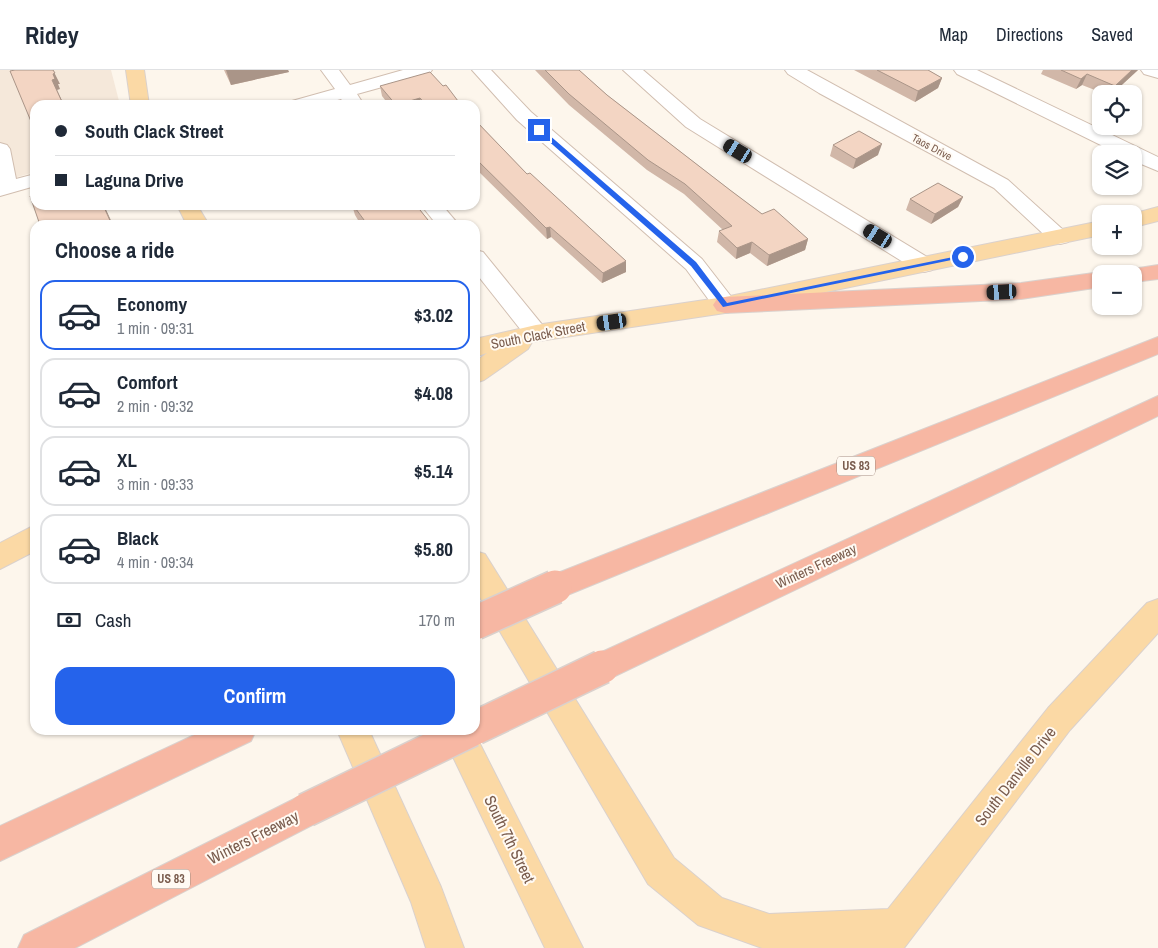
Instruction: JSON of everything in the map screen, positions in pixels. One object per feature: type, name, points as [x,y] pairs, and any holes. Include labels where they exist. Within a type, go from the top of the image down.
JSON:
[{"type":"highway","points":[[1142,274],[1158,272]]},
{"type":"highway","points":[[725,306],[1021,291],[1092,281]]},
{"type":"highway","name":"US 83","points":[[480,622],[555,588],[1158,345]]},
{"type":"highway","name":"Winters Freeway","points":[[480,726],[1158,405]]},
{"type":"highway","points":[[0,844],[229,735]]},
{"type":"highway","name":"Winters Freeway","points":[[37,948],[306,810],[461,735]]},
{"type":"main road","points":[[135,70],[139,100]]},
{"type":"main road","points":[[1142,218],[1158,214]]},
{"type":"main road","name":"South Clack Street","points":[[480,347],[536,333],[725,306],[1092,230]]},
{"type":"main road","points":[[480,371],[536,333]]},
{"type":"main road","points":[[0,557],[30,540]]},
{"type":"main road","points":[[480,571],[661,872],[711,912],[769,932],[890,937]]},
{"type":"main road","name":"South Danville Drive","points":[[890,937],[1059,719],[1158,612]]},
{"type":"main road","points":[[354,735],[428,900],[445,948]]},
{"type":"main road","name":"South 7th Street","points":[[458,735],[564,948]]},
{"type":"street","points":[[330,70],[350,98]]},
{"type":"street","points":[[335,100],[350,98],[423,70]]},
{"type":"street","points":[[481,70],[524,116],[694,264],[725,306]]},
{"type":"street","points":[[632,70],[693,123],[924,265]]},
{"type":"street","name":"Taos Drive","points":[[794,70],[826,90],[1002,184],[1060,237]]},
{"type":"street","points":[[964,70],[1158,165]]},
{"type":"street","points":[[1150,70],[1158,73]]},
{"type":"street","points":[[0,149],[4,189],[30,181]]},
{"type":"street","points":[[435,210],[444,220]]},
{"type":"street","points":[[480,269],[536,333]]},
{"type":"shaded area","points":[[0,70],[111,70],[119,100],[30,100],[30,173],[0,182]]},
{"type":"building","points":[[53,70],[55,79],[52,80],[61,100],[30,100],[30,119],[10,71]]},
{"type":"building","points":[[545,70],[579,70],[607,95],[762,214],[774,209],[808,239],[769,255],[752,242],[737,248],[719,231],[732,226],[685,184],[648,160],[569,94]]},
{"type":"building","points":[[877,70],[928,70],[942,78],[918,91]]},
{"type":"building","points":[[1061,70],[1132,70],[1116,85],[1087,74],[1081,79]]},
{"type":"building","points":[[430,72],[443,86],[446,85],[457,100],[422,100],[420,98],[413,100],[392,100],[380,86]]},
{"type":"building","points":[[480,125],[527,174],[530,173],[626,261],[603,273],[550,227],[546,228],[480,163]]},
{"type":"building","points":[[859,131],[882,144],[856,159],[833,145]]},
{"type":"building","points":[[938,183],[963,197],[935,214],[910,199]]},
{"type":"building","points":[[35,210],[105,210],[110,220],[38,220]]},
{"type":"building","points":[[357,210],[420,210],[428,220],[364,220]]},
{"type":"route","points":[[539,130],[694,264],[725,306],[963,257]]}]
